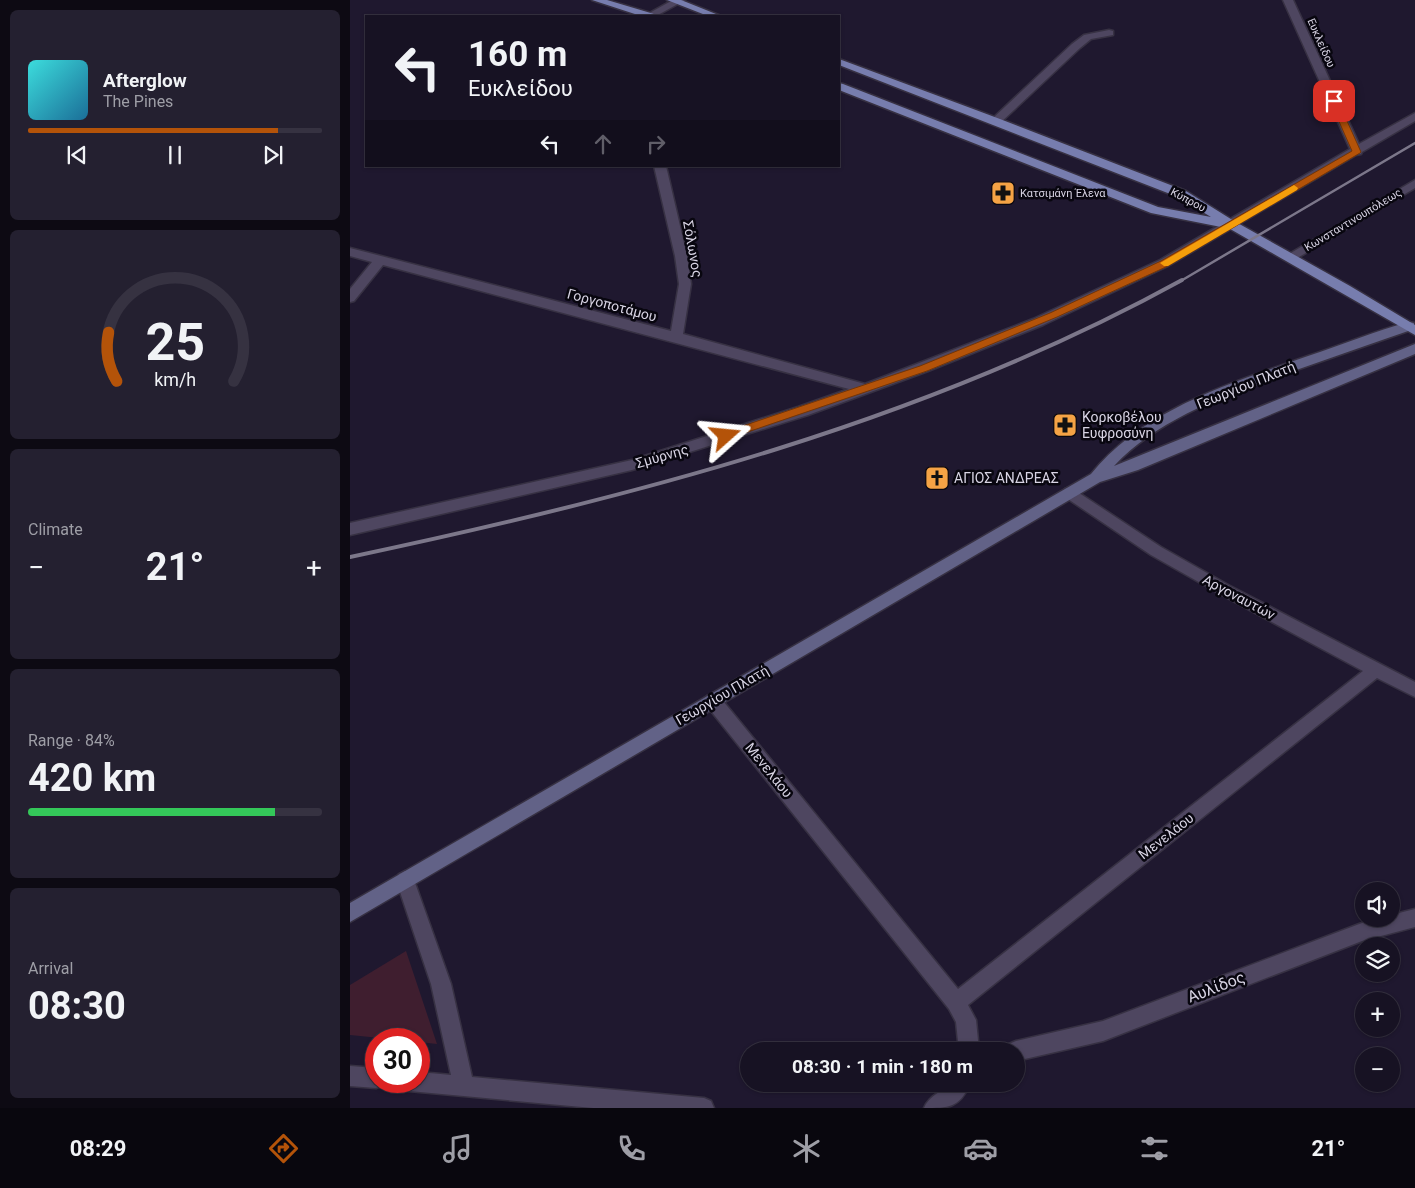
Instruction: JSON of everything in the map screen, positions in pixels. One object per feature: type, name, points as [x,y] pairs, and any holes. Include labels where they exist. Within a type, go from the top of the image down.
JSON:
[{"type":"main road","points":[[597,0],[647,15]]},
{"type":"main road","points":[[677,1],[713,15]]},
{"type":"main road","name":"Κύπρου","points":[[840,62],[1182,194],[1230,224]]},
{"type":"main road","name":"Κύπρου","points":[[840,86],[1155,210],[1230,224]]},
{"type":"main road","points":[[1230,224],[1413,327]]},
{"type":"main road","name":"Γεωργίου Πλατή","points":[[1095,478],[1121,450],[1156,425],[1186,409],[1245,383],[1413,327]]},
{"type":"main road","name":"Γεωργίου Πλατή","points":[[350,913],[988,538],[1095,478],[1148,460],[1415,349]]},
{"type":"street","name":"Ευκλείδου","points":[[1288,0],[1357,152]]},
{"type":"street","points":[[652,15],[677,1]]},
{"type":"street","points":[[996,121],[1076,46],[1088,37],[1109,33]]},
{"type":"street","name":"Σμύρνης","points":[[350,529],[606,472],[688,448],[866,389],[923,368],[1094,297],[1164,264],[1357,152],[1415,116]]},
{"type":"street","name":"Σόλωνος","points":[[660,167],[681,256],[684,284],[676,337]]},
{"type":"street","name":"Κωνσταντινουπόλεως","points":[[1290,258],[1415,183]]},
{"type":"street","name":"Γοργοποτάμου","points":[[350,252],[676,337],[866,389]]},
{"type":"street","points":[[350,298],[380,260]]},
{"type":"street","name":"Αργοναυτών","points":[[1070,492],[1156,551],[1224,590],[1415,690]]},
{"type":"street","name":"Μενελάου","points":[[956,1002],[1377,669]]},
{"type":"street","name":"Μενελάου","points":[[713,701],[956,1002],[966,1020],[968,1042]]},
{"type":"street","points":[[404,880],[441,984],[464,1086]]},
{"type":"street","name":"Αυλίδος","points":[[1025,1050],[1104,1031],[1362,932],[1415,918]]},
{"type":"street","points":[[350,1076],[365,1077]]},
{"type":"street","points":[[430,1083],[704,1108]]},
{"type":"street","points":[[934,1108],[954,1092]]},
{"type":"shaded area","points":[[406,951],[437,1044],[430,1043],[430,1028],[365,1028],[365,1036],[350,1035],[350,985]]},
{"type":"railway","points":[[1179,282],[1415,143]]},
{"type":"railway","points":[[350,557],[564,508],[776,449],[881,414],[983,375],[1084,330],[1182,280]]},
{"type":"slow traffic","points":[[1164,263],[1294,188]]},
{"type":"place","name":"Κατσιμάνη Έλενα","points":[[1003,193]]},
{"type":"place","name":"Κορκοβέλου Ευφροσύνη","points":[[1065,425]]},
{"type":"place","name":"ΑΓΙΟΣ ΑΝΔΡΕΑΣ","points":[[937,478]]},
{"type":"route","points":[[726,436],[923,368],[1054,315],[1164,264],[1357,152],[1334,101]]}]
